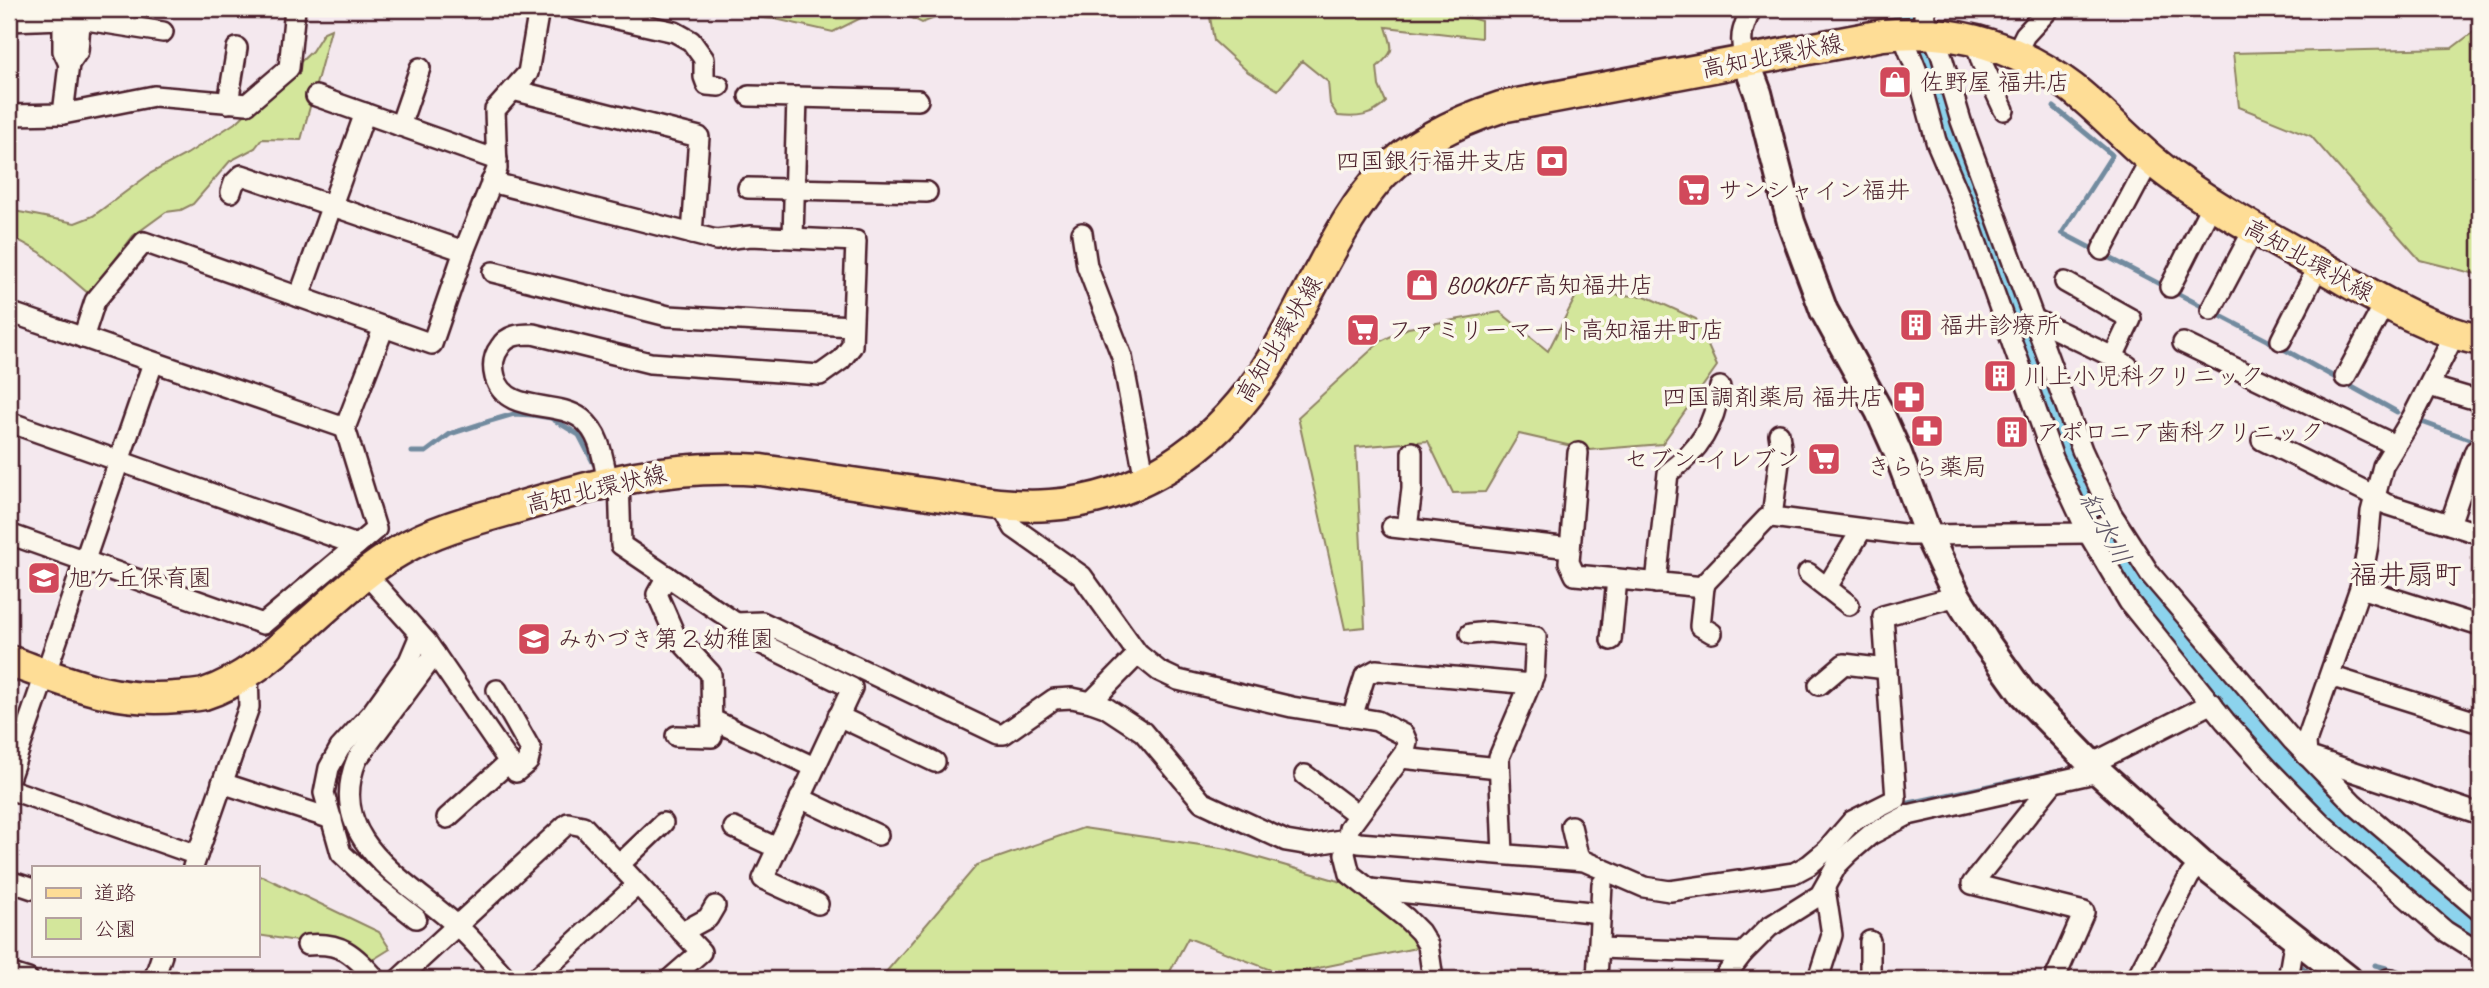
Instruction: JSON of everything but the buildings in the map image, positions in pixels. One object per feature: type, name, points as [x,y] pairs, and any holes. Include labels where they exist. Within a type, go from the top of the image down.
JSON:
[{"type":"main road","name":"高知北環状線","points":[[9,661],[113,696],[139,699],[203,694],[266,660],[396,552],[434,533],[614,481],[678,470],[721,467],[761,470],[1000,504],[1050,505],[1092,498],[1172,467],[1232,415],[1261,376],[1342,230],[1363,198],[1406,153],[1464,119],[1501,107],[1919,28],[2016,53],[2072,89],[2173,178],[2212,204],[2385,303],[2468,337]]},
{"type":"street","points":[[9,116],[63,114],[154,96],[247,104],[289,68],[294,9]]},
{"type":"street","points":[[83,338],[95,301],[144,242],[432,344],[464,251],[497,169],[495,110],[528,73],[539,9]]},
{"type":"street","points":[[573,9],[675,32],[691,41],[704,59],[707,85],[719,86]]},
{"type":"street","points":[[1751,9],[1740,45],[1758,93],[1791,222],[1824,311],[1879,411],[1928,535],[1956,596],[2023,694],[2095,767],[2200,863],[2348,979]]},
{"type":"street","points":[[2016,53],[2025,35],[2049,9]]},
{"type":"street","points":[[63,114],[69,64],[63,51],[72,14]]},
{"type":"street","points":[[9,21],[72,14],[163,32]]},
{"type":"street","points":[[1919,28],[1941,54],[1961,121],[2082,450],[2114,522],[2150,574],[2307,756],[2354,804],[2480,911]]},
{"type":"street","points":[[1919,28],[1918,74],[1936,141],[1962,202],[2053,458],[2089,533],[2129,602],[2270,771],[2321,822],[2445,931],[2480,953]]},
{"type":"street","points":[[1975,41],[2004,110]]},
{"type":"street","points":[[228,103],[237,48]]},
{"type":"street","points":[[400,126],[420,68]]},
{"type":"street","points":[[513,90],[699,137],[692,234]]},
{"type":"street","points":[[316,96],[497,160]]},
{"type":"street","points":[[749,96],[918,100]]},
{"type":"street","points":[[793,237],[797,97]]},
{"type":"street","points":[[299,297],[365,113]]},
{"type":"street","points":[[2102,250],[2151,158]]},
{"type":"street","points":[[231,192],[234,183],[242,174],[464,251]]},
{"type":"street","points":[[491,183],[716,240],[751,236],[856,241],[852,346],[841,360],[820,375],[650,363],[533,334],[521,334],[503,342],[495,353],[492,366],[501,391],[513,400],[564,411],[582,419],[597,437],[614,481],[621,545],[736,623],[754,640],[852,688],[763,879],[818,904]]},
{"type":"street","points":[[748,188],[927,192]]},
{"type":"street","points":[[2170,287],[2212,204]]},
{"type":"street","points":[[2211,310],[2254,229]]},
{"type":"street","points":[[1082,233],[1087,267],[1122,356],[1144,480]]},
{"type":"street","points":[[2281,340],[2319,265]]},
{"type":"street","points":[[493,272],[667,316],[852,326]]},
{"type":"street","points":[[2034,319],[2120,361],[2132,319],[2065,282]]},
{"type":"street","points":[[2345,377],[2385,303]]},
{"type":"street","points":[[9,312],[345,428]]},
{"type":"street","points":[[9,534],[263,624],[376,529],[345,428],[384,327]]},
{"type":"street","points":[[2307,756],[2306,742],[2360,588],[2374,497],[2383,466],[2429,386],[2468,337]]},
{"type":"street","points":[[2183,343],[2232,357],[2395,445]]},
{"type":"street","points":[[9,779],[153,363]]},
{"type":"street","points":[[2429,386],[2480,401]]},
{"type":"street","points":[[1656,583],[1668,473],[1690,457],[1710,426],[1720,387]]},
{"type":"street","points":[[9,422],[357,545]]},
{"type":"street","points":[[1772,517],[1781,447],[1779,434]]},
{"type":"street","points":[[2262,440],[2386,504],[2480,534]]},
{"type":"street","points":[[2450,524],[2475,451]]},
{"type":"street","points":[[1412,452],[1411,503],[1400,528],[1570,548]]},
{"type":"street","points":[[1578,453],[1569,562],[1576,575],[1704,587]]},
{"type":"street","points":[[1000,504],[1014,528],[1082,576],[1138,654],[1159,671],[1178,680],[1292,707],[1377,721],[1404,735],[1407,742],[1405,752],[1349,828],[1345,854],[1350,874],[1420,932],[1428,946],[1433,979]]},
{"type":"street","points":[[1712,633],[1700,626],[1706,582],[1772,517],[1928,535],[2089,533],[2114,522]]},
{"type":"street","points":[[1827,587],[1862,528]]},
{"type":"street","points":[[1808,573],[1849,604]]},
{"type":"street","points":[[367,575],[435,654],[516,772],[528,762],[531,750],[497,690]]},
{"type":"street","points":[[667,576],[657,594],[675,635],[711,674],[712,737],[676,736]]},
{"type":"street","points":[[1611,640],[1617,579]]},
{"type":"street","points":[[2360,588],[2480,626]]},
{"type":"street","points":[[736,623],[762,622],[998,734],[1004,734],[1054,699],[1072,698],[1105,707],[1143,732],[1202,802],[1286,841],[1310,845],[1347,839],[1359,843],[1579,860],[1599,866],[1644,887],[1670,891],[1794,873],[1827,850],[1852,821],[1896,799],[1883,616],[1956,596]]},
{"type":"street","points":[[1469,634],[1489,632],[1536,637],[1534,675],[1499,757],[1503,854]]},
{"type":"street","points":[[416,918],[378,888],[341,853],[324,793],[329,768],[340,748],[371,714],[409,660],[420,635]]},
{"type":"street","points":[[435,654],[357,759],[350,776],[348,792],[353,816],[365,845],[390,870],[457,925],[507,979]]},
{"type":"street","points":[[1091,702],[1138,654]]},
{"type":"street","points":[[1819,685],[1844,664],[1887,669]]},
{"type":"street","points":[[1352,717],[1365,676],[1376,670],[1531,684]]},
{"type":"street","points":[[9,789],[195,861],[248,707],[248,671]]},
{"type":"street","points":[[2330,676],[2480,723]]},
{"type":"street","points":[[1723,979],[1743,953],[1769,927],[1825,889],[1837,865],[1850,852],[1870,835],[1897,819],[2052,784],[2095,767],[2103,758],[2212,704]]},
{"type":"street","points":[[838,716],[935,762]]},
{"type":"street","points":[[713,720],[814,767]]},
{"type":"street","points":[[2307,756],[2480,814]]},
{"type":"street","points":[[1401,758],[1499,768]]},
{"type":"street","points":[[447,818],[509,762]]},
{"type":"street","points":[[1305,775],[1358,815]]},
{"type":"street","points":[[222,783],[332,819]]},
{"type":"street","points":[[2052,784],[1972,884],[2084,912],[2057,974]]},
{"type":"street","points":[[800,798],[878,835]]},
{"type":"street","points":[[399,979],[568,823],[583,826],[701,952],[670,979]]},
{"type":"street","points":[[619,865],[663,823]]},
{"type":"street","points":[[1571,826],[1579,860]]},
{"type":"street","points":[[734,828],[777,848]]},
{"type":"street","points":[[2136,979],[2189,877],[2200,863]]},
{"type":"street","points":[[9,881],[32,889]]},
{"type":"street","points":[[1597,979],[1602,884]]},
{"type":"street","points":[[535,979],[637,885]]},
{"type":"street","points":[[1369,889],[1600,913]]},
{"type":"street","points":[[1818,979],[1832,934],[1825,889]]},
{"type":"street","points":[[682,932],[708,918],[715,906]]},
{"type":"street","points":[[2288,979],[2295,938]]},
{"type":"street","points":[[1870,941],[1870,979]]},
{"type":"street","points":[[307,945],[324,943],[345,949],[376,979]]},
{"type":"street","points":[[1599,948],[1743,953]]},
{"type":"street","points":[[9,972],[28,979]]},
{"type":"green space","points":[[728,9],[871,9],[869,14],[833,32],[775,19],[751,17]]},
{"type":"green space","points":[[894,9],[958,9],[922,23]]},
{"type":"green space","points":[[1206,9],[1438,9],[1481,21],[1481,38],[1386,27],[1391,49],[1377,67],[1379,86],[1386,102],[1375,111],[1364,115],[1338,116],[1330,104],[1328,82],[1302,61],[1278,90],[1248,72],[1214,41],[1209,11]]},
{"type":"green space","points":[[2480,27],[2480,275],[2420,260],[2311,136],[2239,107],[2233,53],[2452,48]]},
{"type":"green space","points":[[331,29],[301,140],[262,139],[255,148],[230,161],[193,204],[181,210],[166,212],[133,236],[89,294],[40,252],[9,235],[9,210],[75,223],[93,216],[151,173],[187,154],[238,121],[312,51],[324,32]]},
{"type":"green space","points":[[1577,294],[1645,296],[1696,319],[1717,366],[1662,444],[1589,450],[1519,434],[1485,492],[1453,493],[1428,441],[1356,447],[1365,627],[1345,629],[1298,417],[1381,341],[1408,328],[1500,312],[1548,351]]},
{"type":"green space","points":[[1083,828],[1228,849],[1359,887],[1403,920],[1416,948],[1284,975],[1188,938],[1166,979],[880,979],[977,865]]},
{"type":"green space","points":[[259,877],[379,932],[390,949],[374,959],[323,945],[259,935]]},
{"type":"waterway","name":"紅水川","points":[[1906,9],[1913,21],[1980,203],[2063,441],[2098,521],[2112,545],[2150,604],[2270,750],[2332,812],[2452,915],[2480,935]]},
{"type":"waterway","points":[[2054,107],[2111,154]]},
{"type":"waterway","points":[[2112,155],[2062,233],[2280,347],[2397,412]]},
{"type":"waterway","points":[[412,452],[426,452],[450,434],[490,421],[514,414],[532,415],[551,418],[579,435],[594,464]]},
{"type":"waterway","points":[[2419,421],[2480,443]]},
{"type":"waterway","points":[[1909,803],[2069,769]]},
{"type":"waterway","points":[[1211,817],[1263,841]]},
{"type":"waterway","points":[[1785,884],[1801,880],[1817,870]]},
{"type":"waterway","points":[[1643,895],[1667,900]]},
{"type":"waterway","points":[[2298,964],[2317,979]]},
{"type":"waterway","points":[[2375,965],[2428,979]]},
{"type":"place","name":"佐野屋 福井店","points":[[1895,82]]},
{"type":"place","name":"四国銀行福井支店","points":[[1552,161]]},
{"type":"place","name":"サンシャイン福井","points":[[1694,190]]},
{"type":"place","name":"BOOKOFF 高知福井店","points":[[1422,285]]},
{"type":"place","name":"福井診療所","points":[[1916,325]]},
{"type":"place","name":"ファミリーマート高知福井町店","points":[[1363,330]]},
{"type":"place","name":"川上小児科クリニック","points":[[2000,376]]},
{"type":"place","name":"四国調剤薬局 福井店","points":[[1909,397]]},
{"type":"place","name":"きらら薬局","points":[[1927,431]]},
{"type":"place","name":"アポロニア歯科クリニック","points":[[2012,432]]},
{"type":"place","name":"セブン-イレブン","points":[[1824,459]]},
{"type":"place","name":"旭ケ丘保育園","points":[[44,578]]},
{"type":"place","name":"みかづき第２幼稚園","points":[[534,639]]},
{"type":"district","name":"福井扇町","points":[[2406,574]]}]
